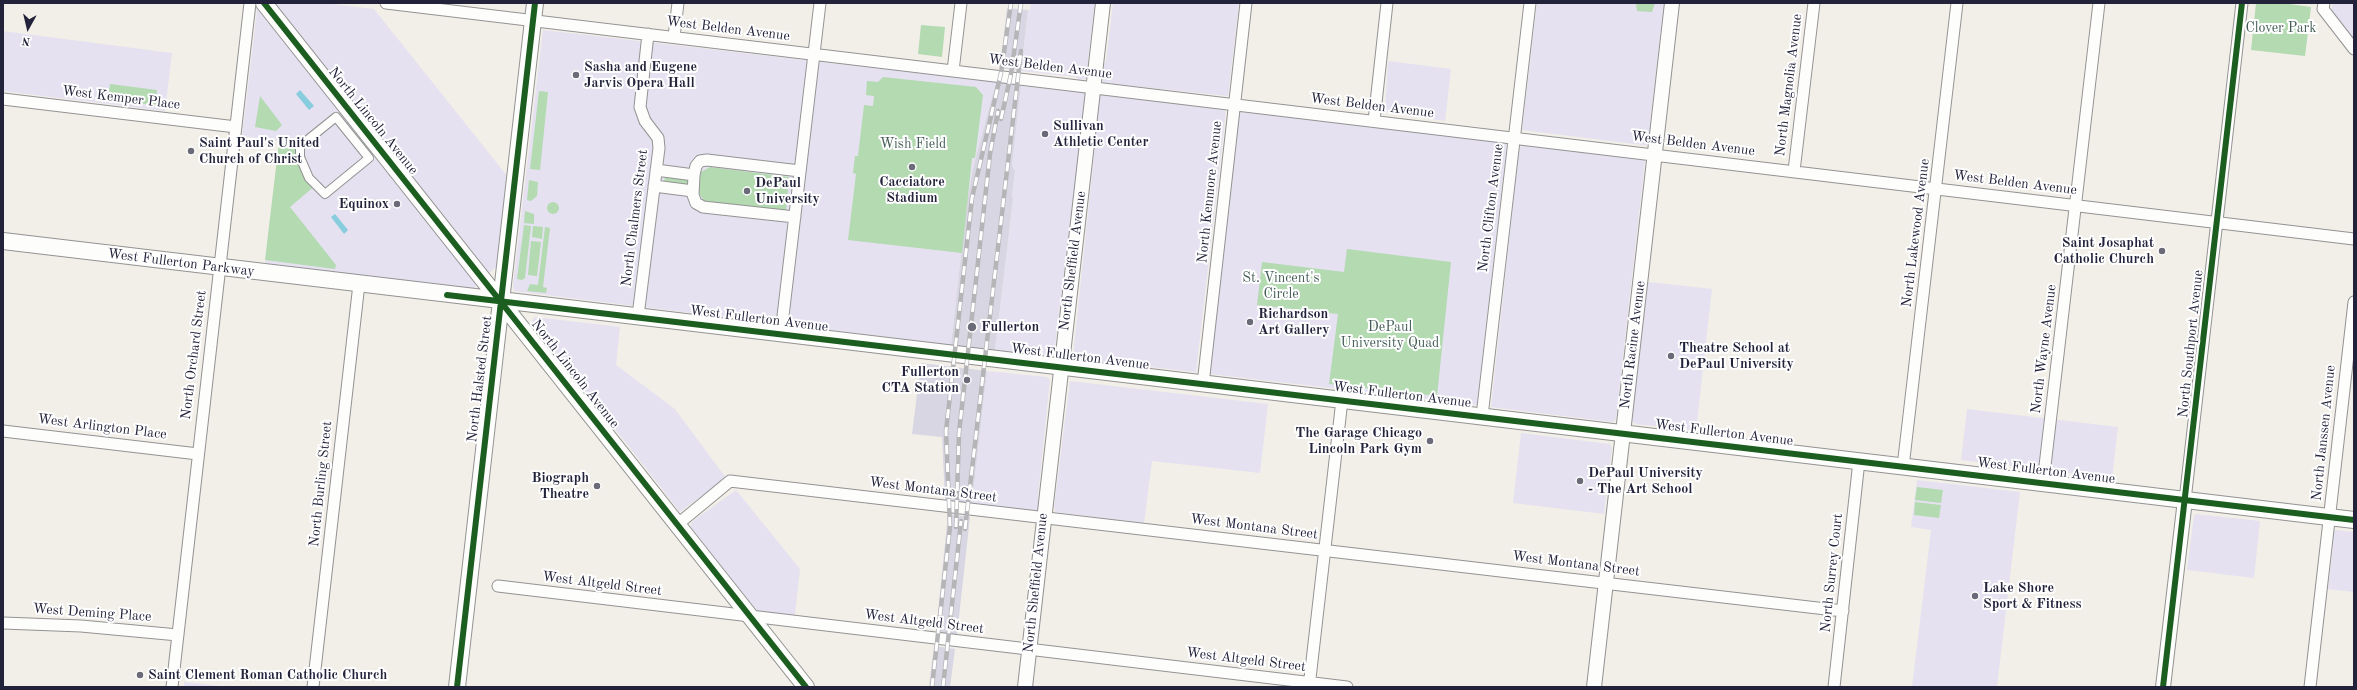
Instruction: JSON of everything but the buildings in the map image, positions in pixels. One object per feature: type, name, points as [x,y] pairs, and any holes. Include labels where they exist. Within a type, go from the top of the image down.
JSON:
[{"type":"main road","name":"North Lincoln Avenue","points":[[264,3],[806,687]]},
{"type":"main road","name":"North Halsted Street","points":[[457,687],[535,3]]},
{"type":"main road","name":"West Fullerton Parkway","points":[[3,241],[358,284]]},
{"type":"main road","name":"West Fullerton Avenue","points":[[358,284],[2354,520]]},
{"type":"street","name":"North Orchard Street","points":[[172,687],[250,3]]},
{"type":"street","name":"West Belden Avenue","points":[[390,3],[2354,238]]},
{"type":"street","points":[[674,38],[678,3]]},
{"type":"street","points":[[781,334],[820,3]]},
{"type":"street","points":[[953,71],[961,3]]},
{"type":"street","name":"North Sheffield Avenue","points":[[1025,687],[1060,367],[1103,3]]},
{"type":"street","name":"North Kenmore Avenue","points":[[1203,384],[1246,3]]},
{"type":"street","points":[[1374,121],[1387,3]]},
{"type":"street","name":"North Clifton Avenue","points":[[1482,416],[1530,3]]},
{"type":"street","name":"North Racine Avenue","points":[[1594,687],[1672,3]]},
{"type":"street","name":"North Magnolia Avenue","points":[[1794,171],[1814,3]]},
{"type":"street","name":"North Lakewood Avenue","points":[[1903,466],[1957,3]]},
{"type":"street","name":"North Wayne Avenue","points":[[2043,483],[2099,3]]},
{"type":"street","name":"North Southport Avenue","points":[[2163,687],[2242,3]]},
{"type":"street","points":[[2324,3],[2323,9],[2354,48]]},
{"type":"street","name":"North Chalmers Street","points":[[638,316],[659,148],[658,138],[645,121],[640,107],[648,34]]},
{"type":"street","name":"West Kemper Place","points":[[3,99],[236,127]]},
{"type":"street","points":[[336,117],[369,158],[326,194],[309,178],[300,157],[300,146],[336,117]]},
{"type":"street","points":[[795,217],[703,207],[696,203],[693,191],[694,175],[696,166],[700,161],[707,160],[800,171]]},
{"type":"street","points":[[656,170],[694,175]]},
{"type":"street","points":[[654,186],[693,191]]},
{"type":"street","name":"North Burling Street","points":[[313,687],[358,284]]},
{"type":"street","name":"North Janssen Avenue","points":[[2310,687],[2354,302]]},
{"type":"street","points":[[1309,685],[1342,400]]},
{"type":"street","name":"West Arlington Place","points":[[3,431],[198,454]]},
{"type":"street","name":"North Surrey Court","points":[[1834,687],[1860,461]]},
{"type":"street","name":"West Montana Street","points":[[678,524],[730,481],[1606,582],[1843,611]]},
{"type":"street","name":"West Altgeld Street","points":[[498,586],[1029,649],[1309,685],[1347,687]]},
{"type":"street","name":"West Deming Place","points":[[3,623],[81,626],[178,635]]},
{"type":"shaded area","points":[[251,3],[323,3],[374,9],[508,177],[498,265],[473,289],[265,266],[280,141],[242,136],[257,11]]},
{"type":"shaded area","points":[[1031,3],[1095,3],[1088,59],[1091,63],[1089,78],[1079,80],[1076,77],[1021,71],[1028,10],[1030,10]]},
{"type":"shaded area","points":[[1113,3],[1239,3],[1228,96],[1103,83],[1102,68],[1106,61]]},
{"type":"shaded area","points":[[1537,3],[1664,3],[1650,122],[1653,125],[1650,146],[1522,130]]},
{"type":"shaded area","points":[[2332,3],[2354,3],[2354,40],[2332,12]]},
{"type":"shaded area","points":[[1007,8],[1028,10],[1021,71],[1000,68]]},
{"type":"shaded area","name":"DePaul University","points":[[543,30],[996,82],[973,168],[967,202],[951,345],[514,291],[513,285]]},
{"type":"shaded area","points":[[3,31],[172,53],[165,111],[3,91]]},
{"type":"shaded area","points":[[1388,61],[1451,69],[1445,121],[1385,112]]},
{"type":"shaded area","points":[[996,82],[1021,86],[1012,165],[1015,171],[1012,196],[1013,199],[995,350],[951,345],[967,202],[973,168]]},
{"type":"shaded area","points":[[1021,86],[1070,91],[1074,89],[1086,94],[1054,354],[1050,356],[995,350],[1013,199],[1012,196],[1015,171],[1012,165]]},
{"type":"shaded area","points":[[1100,94],[1222,108],[1226,112],[1196,372],[1075,359],[1073,356],[1098,117],[1096,110]]},
{"type":"shaded area","points":[[1243,110],[1505,142],[1507,144],[1477,405],[1210,374],[1239,116]]},
{"type":"shaded area","points":[[1523,144],[1644,159],[1645,161],[1616,419],[1613,422],[1491,407],[1519,149]]},
{"type":"shaded area","name":"Theatre School at DePaul University","points":[[1648,282],[1712,289],[1696,431],[1636,424],[1631,421]]},
{"type":"shaded area","points":[[535,317],[620,327],[616,365],[675,409],[726,478],[680,512],[533,324],[532,321]]},
{"type":"shaded area","points":[[921,363],[987,371],[972,503],[945,500],[942,437],[912,434]]},
{"type":"shaded area","points":[[987,371],[1047,377],[1050,380],[1038,496],[1040,501],[1038,509],[1035,511],[972,503]]},
{"type":"shaded area","points":[[1070,381],[1268,404],[1260,473],[1152,461],[1144,523],[1055,512],[1054,507]]},
{"type":"shaded area","points":[[1967,409],[2118,427],[2112,478],[1961,460]]},
{"type":"shaded area","points":[[1521,433],[1610,444],[1612,448],[1604,514],[1513,503]]},
{"type":"shaded area","name":"Lake Shore Sport & Fitness","points":[[1917,480],[2020,492],[1997,687],[1912,687],[1931,530],[1911,527]]},
{"type":"shaded area","points":[[736,490],[800,569],[795,615],[759,612],[755,609],[690,526],[693,521]]},
{"type":"shaded area","points":[[948,514],[970,517],[957,635],[936,632]]},
{"type":"shaded area","points":[[2194,515],[2260,521],[2254,578],[2187,570]]},
{"type":"shaded area","points":[[2333,531],[2354,532],[2354,592],[2328,589],[2333,547],[2330,543]]},
{"type":"shaded area","points":[[934,646],[955,649],[950,687],[929,687]]},
{"type":"shaded area","points":[[184,682],[229,687],[184,687]]},
{"type":"green space","points":[[1623,3],[1655,3],[1652,12],[1637,11],[1636,4]]},
{"type":"green space","name":"Clover Park","points":[[2256,3],[2282,3],[2311,7],[2305,56],[2251,50]]},
{"type":"green space","points":[[921,25],[945,27],[942,57],[918,54]]},
{"type":"green space","name":"Cacciatore Stadium","points":[[883,77],[976,87],[983,95],[975,158],[972,158],[962,253],[848,240],[856,174],[853,173],[855,156],[858,156],[864,105],[873,106],[874,96],[866,95],[867,81],[878,82]]},
{"type":"green space","points":[[110,84],[157,90],[156,105],[108,100]]},
{"type":"green space","points":[[539,91],[548,92],[540,170],[530,169]]},
{"type":"green space","points":[[260,96],[282,125],[276,131],[255,127]]},
{"type":"green space","points":[[279,142],[300,146],[300,157],[317,184],[290,207],[336,265],[335,269],[265,260]]},
{"type":"green space","points":[[710,167],[789,177],[786,212],[705,202],[698,192],[701,172]]},
{"type":"green space","points":[[666,174],[687,177],[690,180],[688,185],[666,184],[664,181]]},
{"type":"green space","points":[[529,180],[538,182],[537,196],[531,201],[527,200]]},
{"type":"green space","points":[[555,202],[558,203],[558,213],[551,214],[548,213],[547,206],[548,203]]},
{"type":"green space","points":[[525,211],[534,214],[534,224],[524,223]]},
{"type":"green space","points":[[524,225],[531,226],[525,278],[522,280],[517,279]]},
{"type":"green space","points":[[533,226],[543,227],[542,239],[532,237]]},
{"type":"green space","points":[[545,227],[550,228],[543,287],[547,288],[546,293],[527,291],[530,284],[538,285]]},
{"type":"green space","points":[[531,241],[541,242],[537,276],[528,275]]},
{"type":"green space","name":"DePaul University Quad","points":[[1347,249],[1451,262],[1437,396],[1329,384],[1338,314],[1257,305],[1262,262],[1344,272]]},
{"type":"green space","points":[[1917,487],[1943,490],[1941,503],[1915,500]]},
{"type":"green space","points":[[1915,502],[1941,505],[1939,518],[1914,515]]},
{"type":"water","points":[[300,90],[314,106],[309,110],[296,94]]},
{"type":"water","points":[[335,214],[348,230],[344,234],[331,217]]},
{"type":"railway","points":[[932,687],[950,527],[946,431],[972,198],[1001,73],[1011,3]]},
{"type":"railway","points":[[1001,119],[1011,74],[1021,3]]},
{"type":"railway","points":[[965,529],[1021,51]]},
{"type":"railway","points":[[956,527],[959,433],[990,154],[998,111]]},
{"type":"railway","points":[[943,687],[961,521]]},
{"type":"cycle path","points":[[264,3],[806,687]]},
{"type":"cycle path","points":[[457,687],[535,3]]},
{"type":"cycle path","points":[[2163,687],[2242,3]]},
{"type":"cycle path","points":[[447,295],[2354,520]]},
{"type":"place","name":"Sasha and Eugene Jarvis Opera Hall","points":[[576,75]]},
{"type":"place","name":"Sullivan Athletic Center","points":[[1045,134]]},
{"type":"place","name":"Saint Paul's United Church of Christ","points":[[191,151]]},
{"type":"place","name":"Cacciatore Stadium","points":[[912,167]]},
{"type":"place","name":"DePaul University","points":[[747,191]]},
{"type":"place","name":"Equinox","points":[[397,204]]},
{"type":"place","name":"Saint Josaphat Catholic Church","points":[[2162,251]]},
{"type":"place","name":"Richardson Art Gallery","points":[[1250,322]]},
{"type":"place","name":"Fullerton","points":[[972,327]]},
{"type":"place","name":"Theatre School at DePaul University","points":[[1671,356]]},
{"type":"place","name":"Fullerton CTA Station","points":[[967,380]]},
{"type":"place","name":"The Garage Chicago Lincoln Park Gym","points":[[1430,441]]},
{"type":"place","name":"DePaul University - The Art School","points":[[1580,481]]},
{"type":"place","name":"Biograph Theatre","points":[[597,486]]},
{"type":"place","name":"Lake Shore Sport & Fitness","points":[[1975,596]]},
{"type":"place","name":"Saint Clement Roman Catholic Church","points":[[140,675]]},
{"type":"park label","name":"Wish Field","points":[[913,144]]},
{"type":"park label","name":"St. Vincent's Circle","points":[[1281,286]]}]
